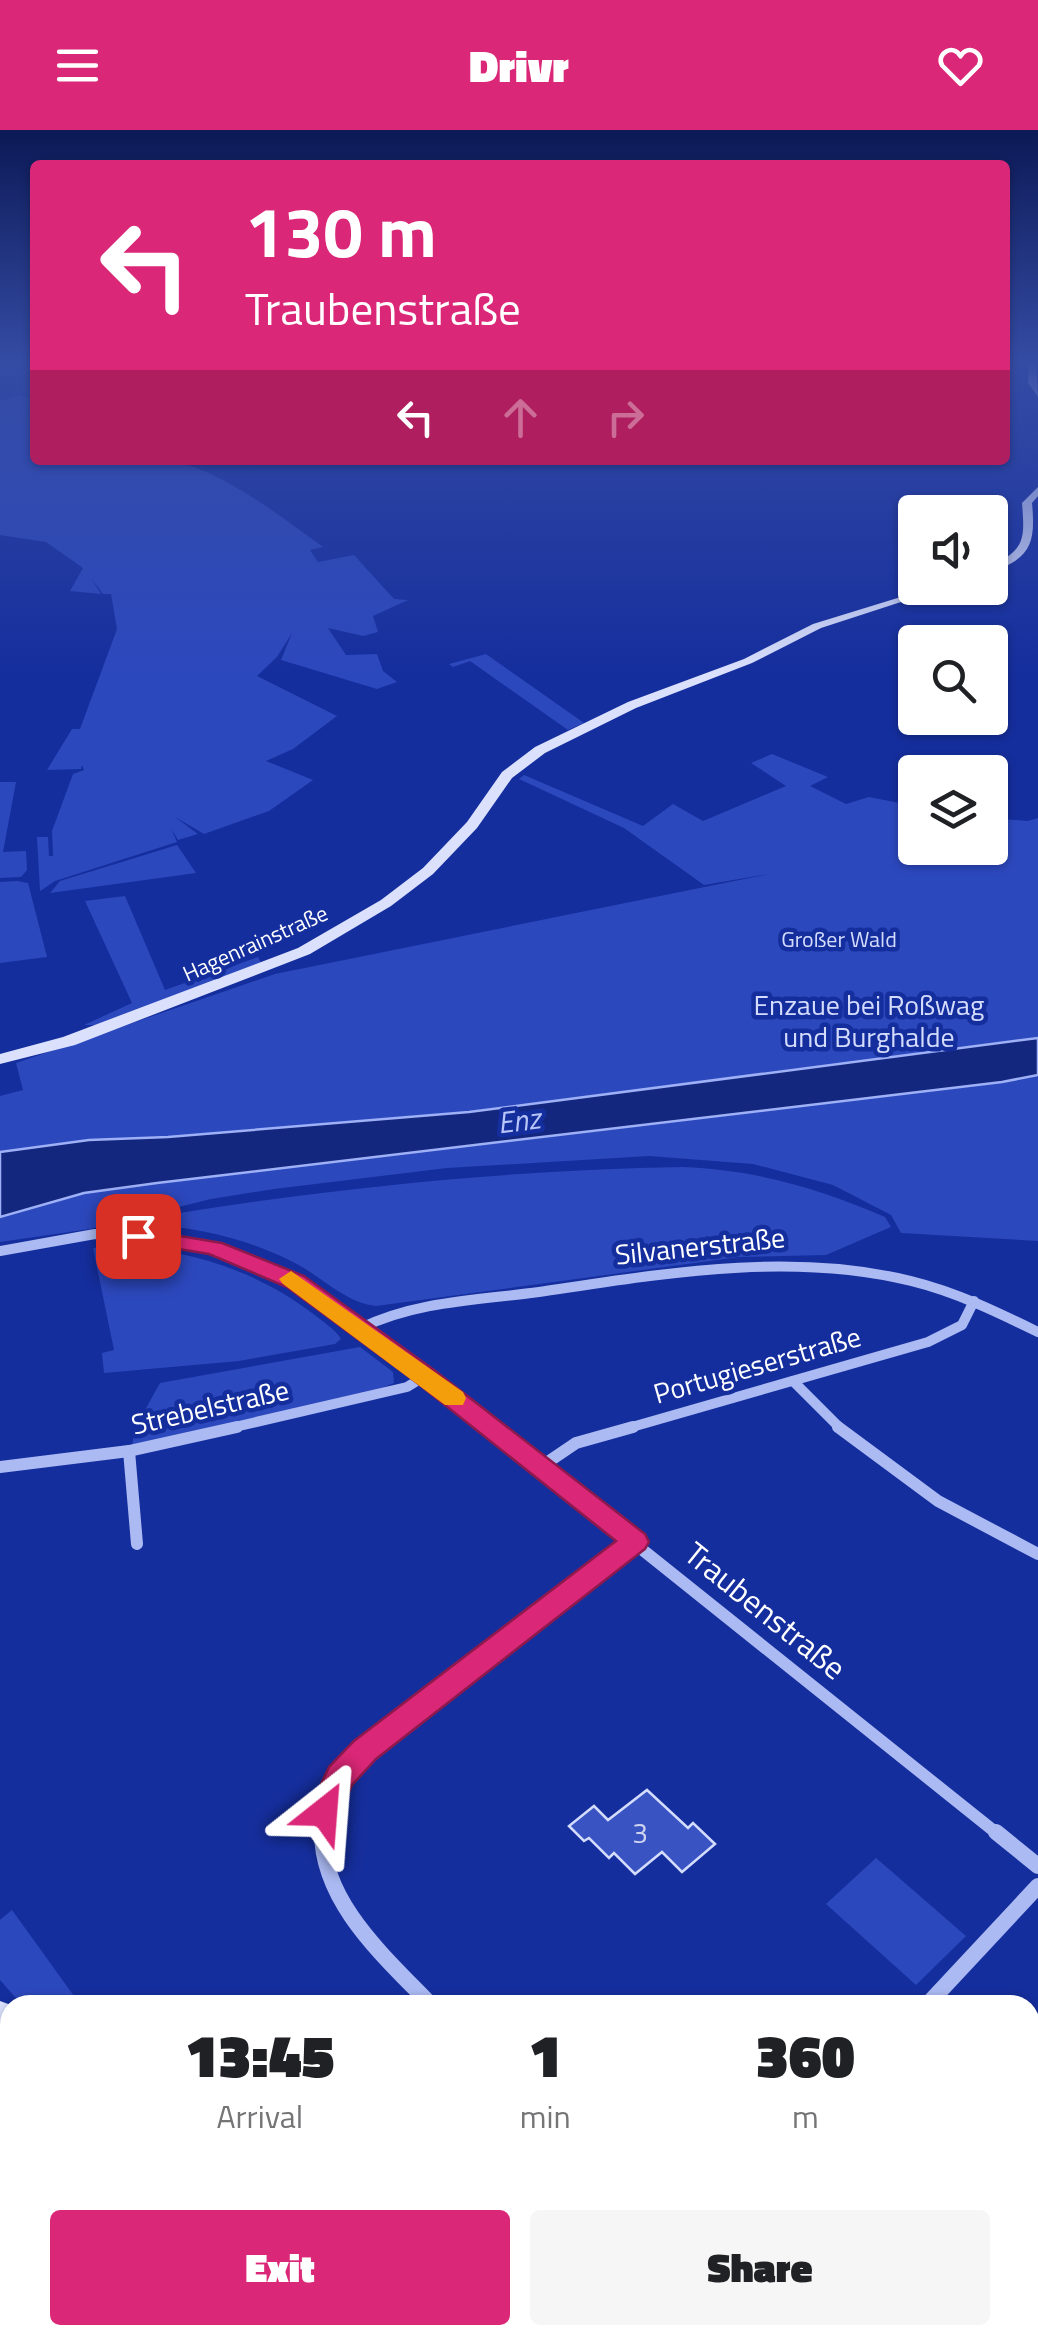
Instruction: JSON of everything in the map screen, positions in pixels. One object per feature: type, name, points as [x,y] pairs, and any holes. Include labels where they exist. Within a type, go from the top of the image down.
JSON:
[{"type":"street","points":[[1008,559],[1027,547],[1031,530],[1027,503],[1038,490]]},
{"type":"street","name":"Hagenrainstraße","points":[[0,1059],[69,1042],[269,966],[337,934],[428,872],[463,836],[516,767],[581,729],[738,665],[817,626],[898,601]]},
{"type":"street","name":"Traubenstraße","points":[[0,1250],[95,1234],[196,1244],[281,1273],[361,1328],[542,1466],[1038,1866]]},
{"type":"street","name":"Silvanerstraße","points":[[361,1328],[383,1315],[766,1264],[866,1271],[974,1300],[1038,1332]]},
{"type":"street","name":"Portugieserstraße","points":[[542,1466],[576,1443],[946,1334],[962,1324],[974,1300]]},
{"type":"street","name":"Strebelstraße","points":[[0,1466],[128,1451],[408,1387],[425,1376]]},
{"type":"street","points":[[794,1380],[832,1422],[895,1473],[972,1522],[1038,1554]]},
{"type":"street","points":[[128,1451],[138,1544]]},
{"type":"street","points":[[422,1995],[365,1935],[330,1886],[320,1838],[332,1791],[365,1750],[636,1542]]},
{"type":"street","points":[[937,1995],[1038,1886]]},
{"type":"green space","points":[[0,466],[195,467],[252,497],[323,547],[310,550],[318,562],[354,555],[394,599],[408,600],[373,616],[378,632],[363,636],[328,628],[346,655],[377,654],[383,671],[397,682],[377,689],[281,660],[292,633],[277,657],[257,676],[337,716],[293,749],[266,761],[313,780],[269,811],[204,834],[175,817],[198,834],[178,840],[171,828],[177,842],[55,881],[40,891],[37,837],[48,837],[49,856],[53,856],[52,831],[73,774],[84,770],[82,765],[81,769],[47,770],[72,729],[80,729],[117,629],[111,594],[103,594],[91,578],[101,594],[70,591],[83,568],[46,542],[0,535]]},
{"type":"green space","points":[[486,654],[584,723],[568,730],[470,661],[453,667],[449,664]]},
{"type":"green space","name":"Enzaue bei Roßwag und Burghalde","points":[[772,754],[828,777],[810,786],[846,804],[869,797],[898,803],[898,865],[1008,865],[1008,819],[1038,818],[1038,1241],[901,1233],[891,1215],[833,1185],[753,1164],[649,1156],[447,1168],[274,1189],[211,1199],[90,1229],[0,1242],[0,1217],[84,1193],[133,1186],[95,1139],[0,1152],[0,1096],[23,1090],[16,1063],[275,974],[769,874],[704,885],[624,828],[519,779],[524,775],[643,826],[673,804],[703,821],[786,786],[751,763]]},
{"type":"green space","points":[[0,782],[16,782],[3,852],[26,851],[27,870],[21,877],[0,878]]},
{"type":"green space","points":[[177,845],[196,873],[50,893],[60,881]]},
{"type":"green space","points":[[0,882],[28,883],[47,957],[0,963]]},
{"type":"green space","points":[[125,896],[165,990],[258,957],[261,963],[96,1025],[84,1025],[132,1003],[85,901]]},
{"type":"green space","points":[[683,1167],[761,1176],[811,1189],[885,1217],[891,1227],[826,1255],[739,1257],[376,1306],[354,1300],[303,1268],[259,1247],[186,1228],[149,1224],[173,1214],[363,1188],[491,1176]]},
{"type":"green space","points":[[93,1248],[151,1249],[236,1270],[288,1297],[341,1339],[335,1344],[239,1361],[104,1373],[102,1353],[114,1350]]},
{"type":"green space","points":[[360,1347],[393,1372],[394,1383],[132,1446],[135,1428],[160,1383]]},
{"type":"green space","points":[[876,1858],[966,1936],[916,1985],[826,1904]]},
{"type":"green space","points":[[12,1910],[73,1995],[13,1995],[0,1980],[0,1920]]},
{"type":"water","name":"Enz","points":[[1038,1038],[1038,1075],[1002,1082],[157,1183],[84,1193],[0,1217],[0,1152],[89,1140],[469,1112]]},
{"type":"building","points":[[647,1790],[688,1828],[693,1823],[715,1844],[682,1872],[662,1852],[635,1874],[614,1853],[609,1858],[589,1838],[584,1841],[569,1826],[594,1806],[608,1820]]},
{"type":"slow traffic","points":[[291,1279],[454,1398]]},
{"type":"route","points":[[138,1236],[214,1248],[296,1282],[425,1376],[636,1542],[365,1750],[340,1776],[324,1812]]},
{"type":"park label","name":"Großer Wald","points":[[839,939]]}]
